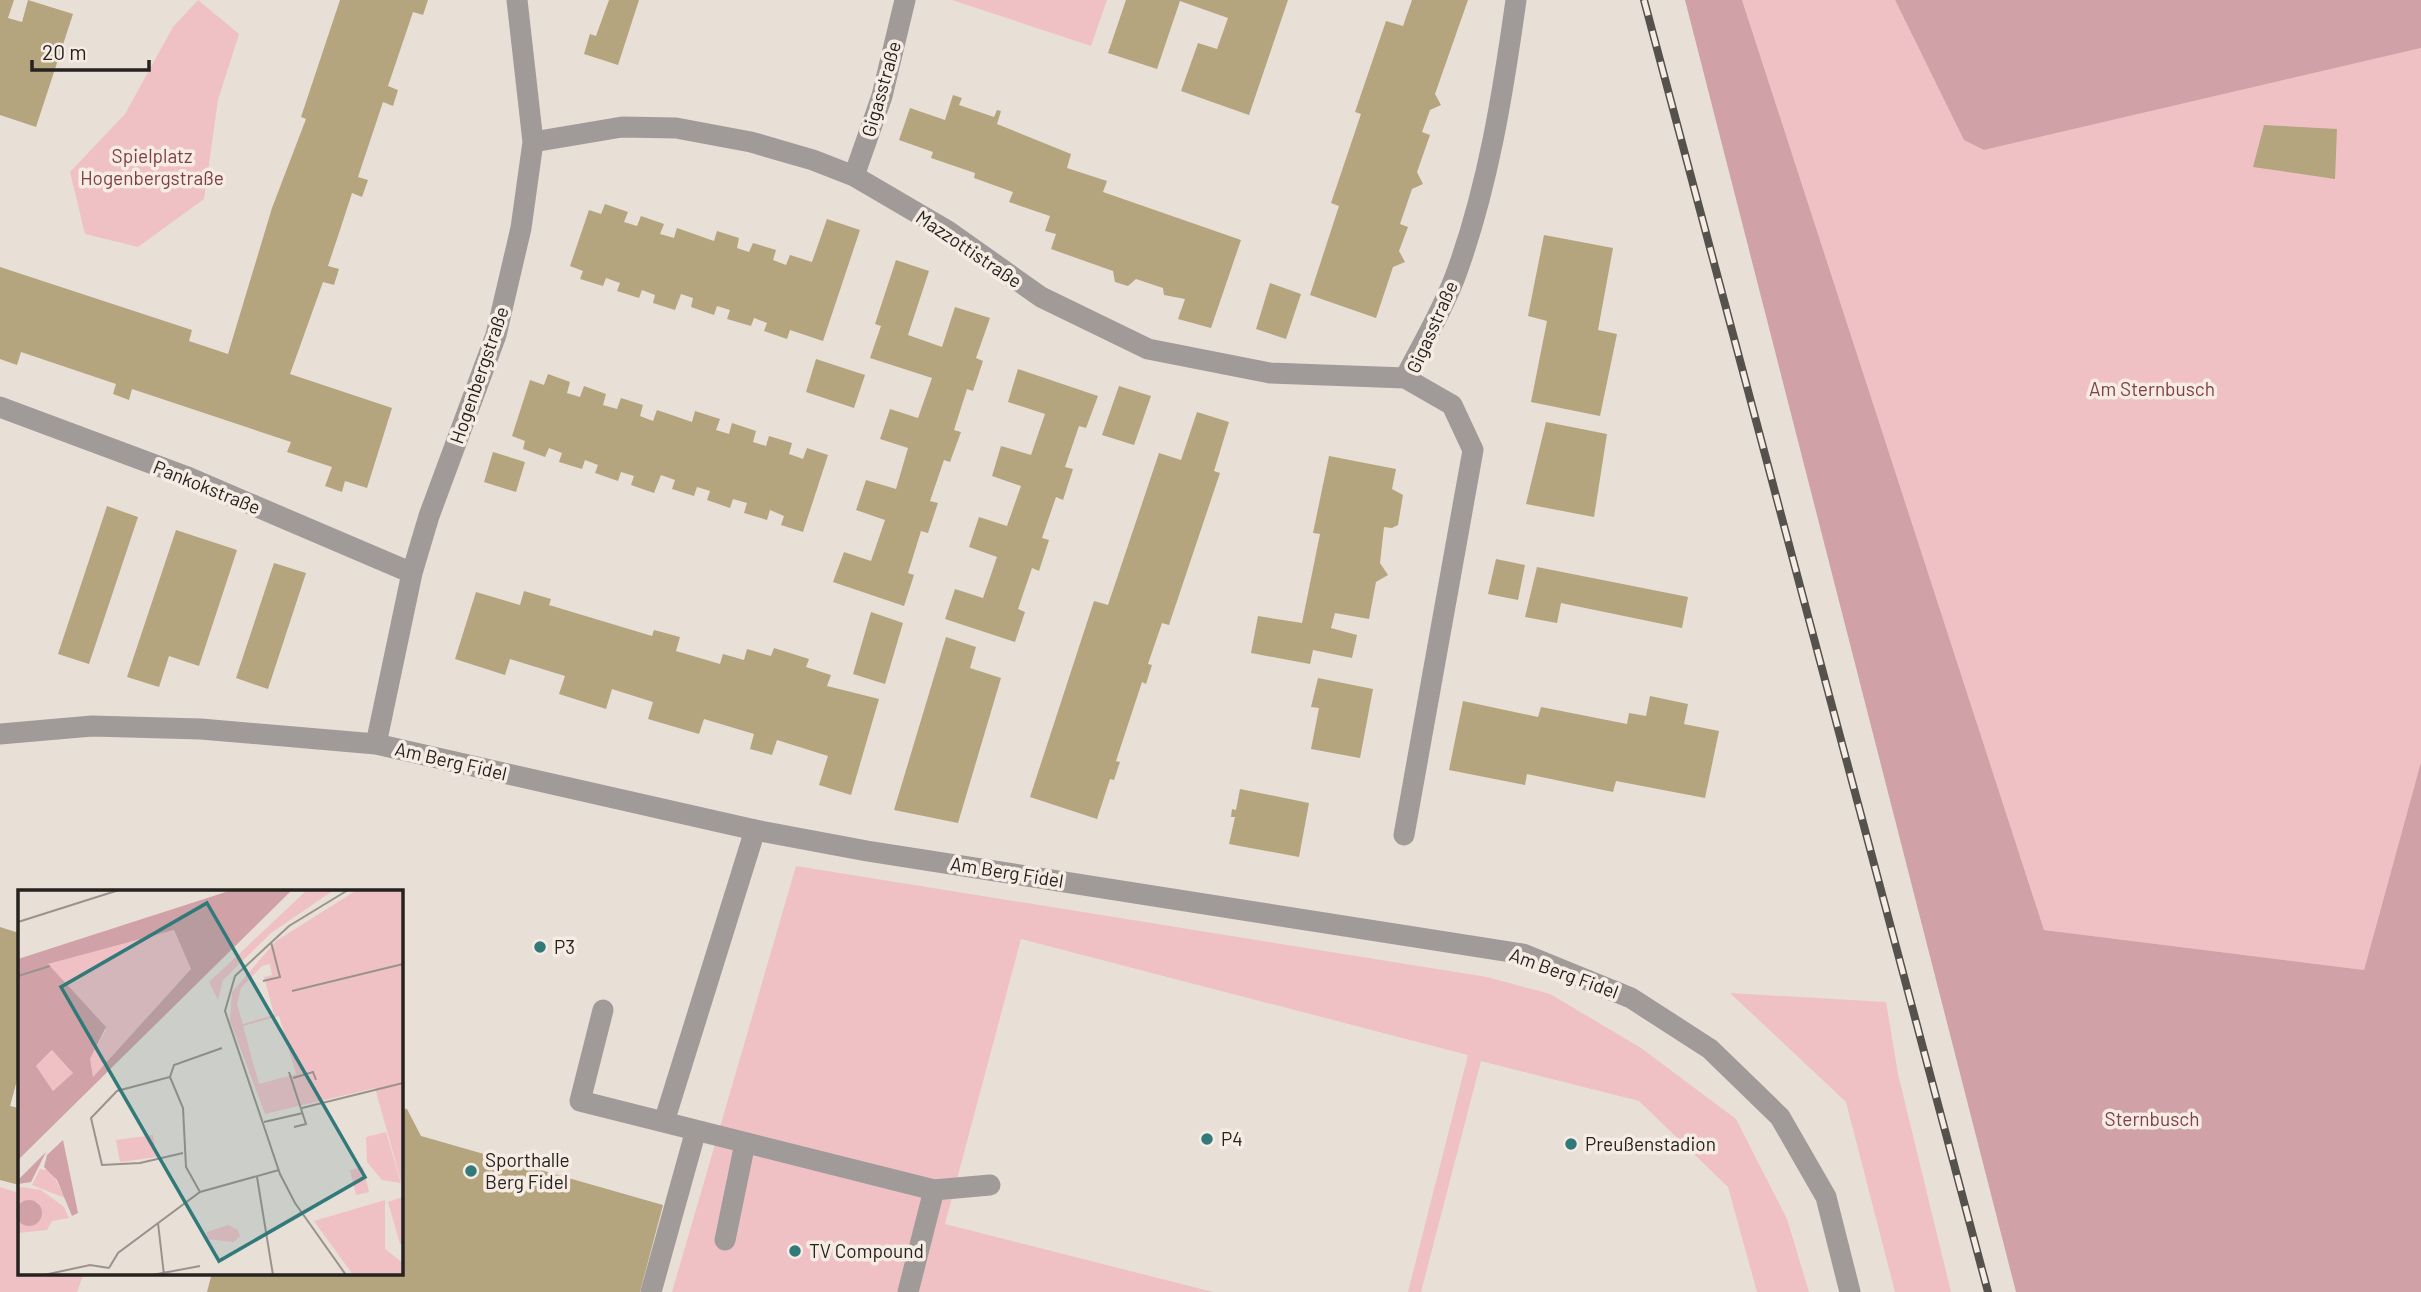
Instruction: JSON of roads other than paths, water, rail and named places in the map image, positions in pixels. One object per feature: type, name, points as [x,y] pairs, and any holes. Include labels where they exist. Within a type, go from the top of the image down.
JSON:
[{"type":"street","name":"Hogenbergstraße","points":[[376,744],[412,573],[429,516],[496,335],[521,229],[533,142],[517,0]]},
{"type":"street","name":"Gigasstraße","points":[[854,176],[882,96],[905,0]]},
{"type":"street","name":"Gigasstraße","points":[[1404,835],[1473,450],[1452,405],[1405,378],[1454,279],[1477,208],[1506,72],[1516,0]]},
{"type":"street","name":"Mazzottistraße","points":[[533,142],[622,127],[677,128],[751,142],[854,176],[948,232],[1041,297],[1148,349],[1270,373],[1405,378]]},
{"type":"street","name":"Pankokstraße","points":[[0,407],[185,476],[412,573]]},
{"type":"street","name":"Am Berg Fidel","points":[[0,734],[92,726],[201,729],[376,744],[755,830],[894,856],[1524,954],[1632,998],[1710,1049],[1780,1117],[1826,1197],[1850,1292]]},
{"type":"street","points":[[664,1122],[755,830]]},
{"type":"street","points":[[603,1010],[580,1101],[934,1190],[990,1185]]},
{"type":"street","points":[[651,1292],[696,1130]]},
{"type":"street","points":[[725,1240],[745,1143]]},
{"type":"street","points":[[908,1292],[934,1190]]},
{"type":"railway","points":[[1644,0],[1988,1292]]},
{"type":"place","name":"P3","points":[[540,947]]},
{"type":"place","name":"P4","points":[[1207,1139]]},
{"type":"place","name":"Preußenstadion","points":[[1571,1144]]},
{"type":"place","name":"Sporthalle Berg Fidel","points":[[471,1171]]},
{"type":"place","name":"TV Compound","points":[[795,1251]]},
{"type":"park label","name":"Spielplatz Hogenbergstraße","points":[[152,167]]},
{"type":"park label","name":"Am Sternbusch","points":[[2152,389]]},
{"type":"park label","name":"Sternbusch","points":[[2152,1119]]}]
